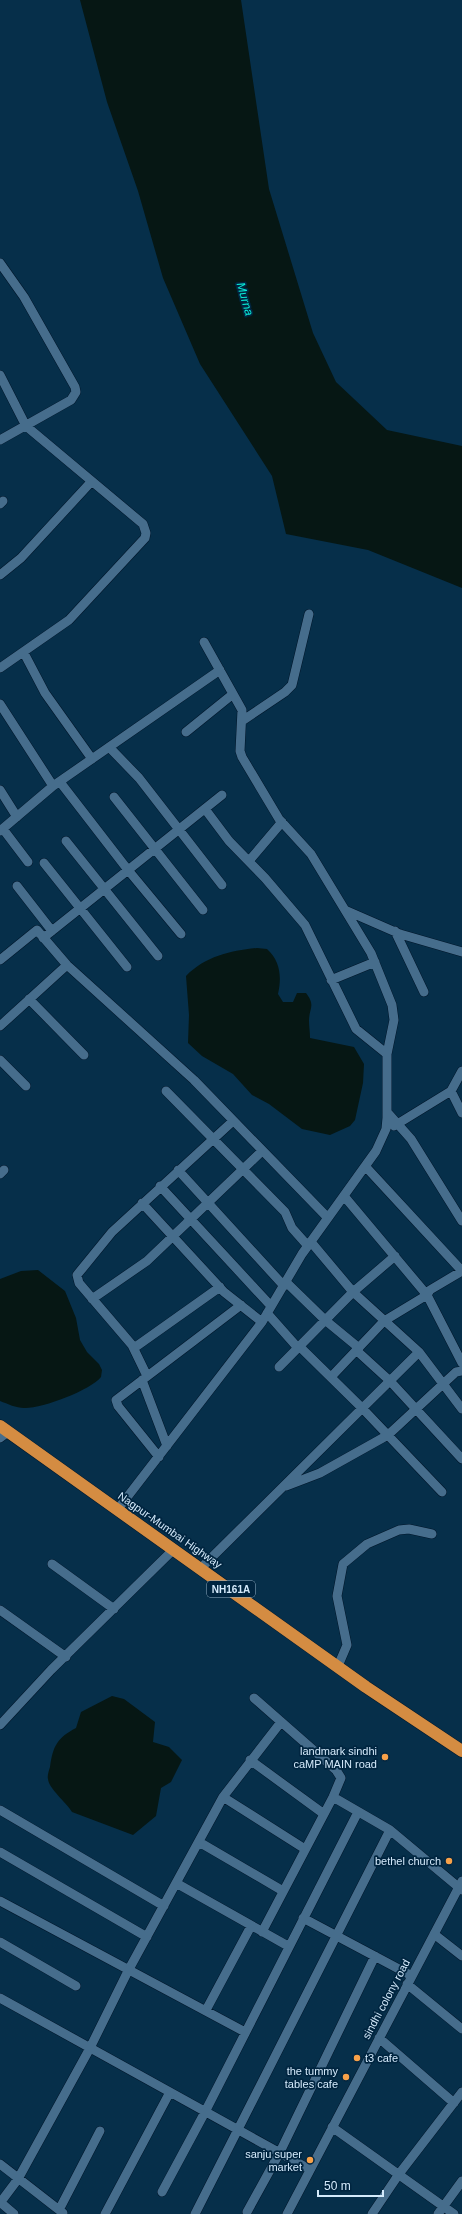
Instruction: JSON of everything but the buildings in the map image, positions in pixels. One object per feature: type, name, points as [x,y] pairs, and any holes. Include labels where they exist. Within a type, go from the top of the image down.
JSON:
[{"type":"highway","name":"Nagpur-Mumbai Highway","points":[[3,1432],[118,1509],[366,1687],[462,1751]]},
{"type":"street","points":[[0,263],[24,297],[76,392],[71,400],[0,440]]},
{"type":"street","points":[[0,375],[26,426],[146,528],[145,538],[69,620],[24,653],[0,668]]},
{"type":"street","points":[[0,575],[21,558],[92,482]]},
{"type":"street","points":[[242,721],[285,692],[292,685],[310,614]]},
{"type":"street","points":[[118,1509],[262,1322],[310,1244],[376,1151],[384,1133],[387,1112],[387,1054],[394,1012],[375,962],[311,854],[282,822],[241,754],[242,710],[204,642]]},
{"type":"street","points":[[24,653],[45,693],[92,759]]},
{"type":"street","points":[[28,862],[2,830],[56,784],[220,670]]},
{"type":"street","points":[[186,732],[234,694]]},
{"type":"street","points":[[0,704],[56,784],[181,934]]},
{"type":"street","points":[[109,747],[139,778],[222,885]]},
{"type":"street","points":[[0,790],[17,817]]},
{"type":"street","points":[[44,938],[222,795]]},
{"type":"street","points":[[114,797],[203,910]]},
{"type":"street","points":[[205,809],[231,844],[249,861],[305,925],[356,1029],[387,1054]]},
{"type":"street","points":[[249,861],[282,822]]},
{"type":"street","points":[[66,841],[158,956]]},
{"type":"street","points":[[44,863],[127,967]]},
{"type":"street","points":[[18,886],[52,931]]},
{"type":"street","points":[[345,910],[395,931],[462,952]]},
{"type":"street","points":[[0,960],[37,930],[67,965],[194,1080],[328,1218]]},
{"type":"street","points":[[395,931],[424,992]]},
{"type":"street","points":[[331,980],[375,962]]},
{"type":"street","points":[[0,1026],[67,965]]},
{"type":"street","points":[[29,999],[84,1055]]},
{"type":"street","points":[[0,1060],[26,1086]]},
{"type":"street","points":[[384,1133],[451,1091],[461,1075]]},
{"type":"street","points":[[166,1090],[285,1212],[292,1228],[310,1244],[353,1292],[419,1352],[462,1409]]},
{"type":"street","points":[[451,1091],[462,1113]]},
{"type":"street","points":[[387,1112],[411,1139],[462,1221]]},
{"type":"street","points":[[167,1446],[134,1348],[77,1281],[77,1275],[108,1235],[233,1121]]},
{"type":"street","points":[[92,1299],[147,1261],[209,1204],[262,1151]]},
{"type":"street","points":[[331,1377],[384,1321],[427,1295],[430,1290],[462,1271],[365,1166]]},
{"type":"street","points":[[178,1170],[285,1284],[390,1381],[462,1459]]},
{"type":"street","points":[[160,1186],[269,1310],[299,1347],[362,1408],[442,1492]]},
{"type":"street","points":[[344,1196],[427,1295],[462,1363]]},
{"type":"street","points":[[142,1203],[220,1288],[262,1322]]},
{"type":"street","points":[[280,1367],[353,1292],[394,1256]]},
{"type":"street","points":[[134,1348],[220,1288]]},
{"type":"street","points":[[159,1456],[116,1404],[118,1398],[240,1305]]},
{"type":"street","points":[[201,1568],[419,1352]]},
{"type":"street","points":[[282,1487],[320,1473],[388,1435],[415,1408],[456,1372],[462,1371]]},
{"type":"street","points":[[338,1666],[347,1645],[337,1596],[338,1580],[343,1564],[367,1544],[399,1530],[409,1529],[432,1534]]},
{"type":"street","points":[[0,1725],[51,1670],[66,1657],[174,1549]]},
{"type":"street","points":[[52,1564],[114,1609]]},
{"type":"street","points":[[0,1611],[66,1657]]},
{"type":"street","points":[[254,1698],[340,1774],[341,1782],[262,1932]]},
{"type":"street","points":[[14,2214],[0,2202],[18,2179],[90,2048],[128,1971],[223,1797],[250,1760],[281,1722]]},
{"type":"street","points":[[250,1760],[324,1814]]},
{"type":"street","points":[[223,1797],[305,1849]]},
{"type":"street","points":[[333,1798],[390,1830],[461,1886]]},
{"type":"street","points":[[0,1810],[164,1906]]},
{"type":"street","points":[[162,2192],[205,2112],[288,1946],[358,1812]]},
{"type":"street","points":[[195,2214],[390,1830]]},
{"type":"street","points":[[199,1842],[283,1891]]},
{"type":"street","points":[[0,1852],[147,1937]]},
{"type":"street","points":[[176,1883],[288,1946]]},
{"type":"street","name":"sindhi colony road","points":[[287,2214],[309,2169],[407,1984],[461,1886]]},
{"type":"street","points":[[0,1901],[128,1971],[206,2010],[245,2032]]},
{"type":"street","points":[[303,1918],[412,1976]]},
{"type":"street","points":[[206,2010],[251,1926]]},
{"type":"street","points":[[434,1934],[462,1956]]},
{"type":"street","points":[[0,1942],[76,1986]]},
{"type":"street","points":[[247,2212],[280,2152],[375,1956]]},
{"type":"street","points":[[407,1984],[462,2029]]},
{"type":"street","points":[[0,1998],[205,2112],[238,2128],[309,2169]]},
{"type":"street","points":[[379,2038],[454,2103]]},
{"type":"street","points":[[105,2214],[170,2092]]},
{"type":"street","points":[[372,2214],[399,2174],[462,2092]]},
{"type":"street","points":[[332,2127],[399,2174],[441,2210],[454,2214]]},
{"type":"street","points":[[0,2164],[61,2212],[100,2131]]},
{"type":"street","points":[[441,2210],[462,2181]]},
{"type":"water","name":"Murna","points":[[80,0],[241,0],[269,189],[313,333],[336,382],[387,430],[462,446],[462,588],[368,550],[286,534],[272,476],[200,364],[163,278],[138,191],[107,102]]},
{"type":"water","points":[[257,948],[267,949],[275,959],[280,975],[278,994],[283,1002],[293,1002],[297,993],[306,993],[309,997],[311,1001],[309,1017],[310,1038],[354,1047],[364,1064],[363,1083],[355,1120],[350,1126],[330,1135],[302,1129],[269,1104],[252,1095],[233,1074],[202,1056],[188,1043],[189,1015],[186,976],[210,959],[228,953]]},
{"type":"water","points":[[38,1270],[65,1291],[76,1318],[80,1340],[87,1352],[99,1364],[102,1370],[101,1377],[96,1382],[77,1393],[42,1405],[21,1408],[0,1401],[0,1279],[21,1271]]},
{"type":"water","points":[[112,1696],[124,1699],[155,1722],[153,1742],[169,1747],[182,1760],[171,1782],[161,1788],[156,1816],[133,1835],[72,1812],[51,1787],[48,1778],[51,1760],[57,1743],[64,1735],[76,1728],[81,1712]]},
{"type":"place","name":"landmark sindhi caMP MAIN road","points":[[385,1757]]},
{"type":"place","name":"bethel church","points":[[449,1861]]},
{"type":"place","name":"t3 cafe","points":[[357,2058]]},
{"type":"place","name":"the tummy tables cafe","points":[[346,2077]]},
{"type":"place","name":"sanju super market","points":[[310,2160]]}]
